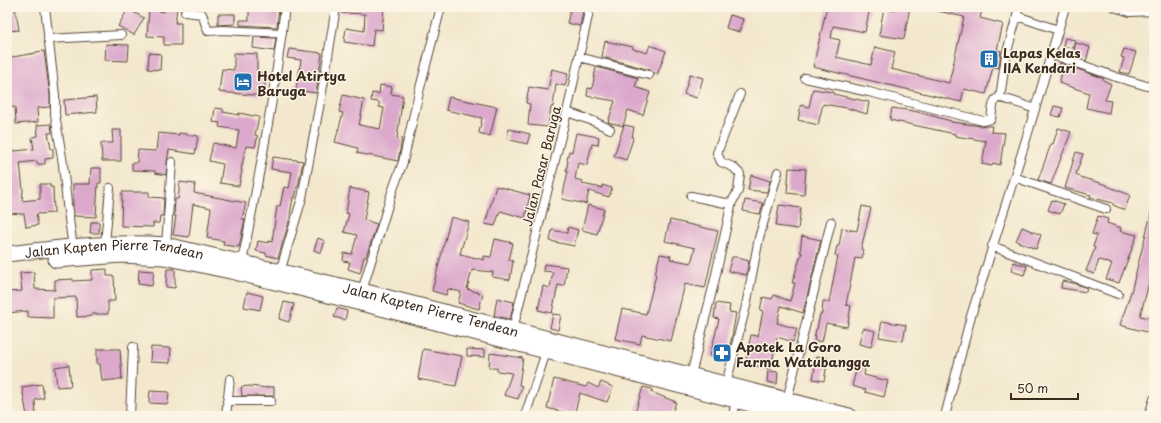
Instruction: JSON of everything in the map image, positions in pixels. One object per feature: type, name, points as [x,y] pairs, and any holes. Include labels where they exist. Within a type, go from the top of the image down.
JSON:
[{"type":"highway","name":"Jalan Kapten Pierre Tendean","points":[[7,254],[105,244],[141,243],[166,245],[362,292],[511,336],[546,352],[797,416]]},
{"type":"highway","name":"Jalan Kapten Pierre Tendean","points":[[7,264],[120,255],[164,257],[235,272],[385,309],[691,375],[849,416]]},
{"type":"street","points":[[45,7],[56,114],[73,248]]},
{"type":"street","points":[[242,262],[268,130],[285,7]]},
{"type":"street","points":[[280,272],[302,198],[336,7]]},
{"type":"street","points":[[362,292],[392,192],[403,162],[440,7]]},
{"type":"street","name":"Jalan Pasar Baruga","points":[[511,336],[567,112],[590,7]]},
{"type":"street","points":[[1000,98],[1006,55],[1017,16],[1018,7]]},
{"type":"street","points":[[945,416],[971,316],[1065,7]]},
{"type":"street","points":[[1114,7],[1130,12],[1154,11]]},
{"type":"street","points":[[185,12],[202,14],[208,30],[282,33]]},
{"type":"street","points":[[1017,16],[1058,30]]},
{"type":"street","points":[[48,39],[122,35]]},
{"type":"street","points":[[1051,54],[1154,88]]},
{"type":"street","points":[[579,57],[649,76]]},
{"type":"street","points":[[805,78],[869,92],[983,121],[991,119],[995,100],[1000,98],[1035,109]]},
{"type":"street","points":[[691,375],[732,202],[738,191],[740,174],[733,167],[721,162],[717,153],[740,94]]},
{"type":"street","points":[[567,112],[594,121],[610,129]]},
{"type":"street","points":[[166,245],[172,162]]},
{"type":"street","points":[[726,384],[744,313],[759,238],[778,172]]},
{"type":"street","points":[[1014,176],[1106,209]]},
{"type":"street","points":[[105,244],[110,188]]},
{"type":"street","points":[[692,196],[725,203],[732,202]]},
{"type":"street","points":[[788,400],[831,222]]},
{"type":"street","points":[[992,246],[1118,294]]},
{"type":"street","points":[[130,416],[133,347]]},
{"type":"street","points":[[526,416],[546,352]]},
{"type":"street","points":[[226,416],[230,379]]},
{"type":"street","points":[[1149,416],[1154,399]]},
{"type":"street","points":[[732,416],[736,400]]},
{"type":"street","points":[[227,401],[271,401]]},
{"type":"building","points":[[8,7],[15,7],[19,30],[7,31]]},
{"type":"building","points":[[165,7],[177,7],[175,23],[181,23],[181,45],[164,45],[164,37],[147,36],[149,9],[164,12]]},
{"type":"building","points":[[249,7],[279,7],[277,27],[240,25],[240,20],[249,20]]},
{"type":"building","points":[[341,7],[384,7],[382,30],[374,29],[372,46],[344,42],[346,28],[364,31],[365,14],[341,13]]},
{"type":"building","points":[[571,7],[584,7],[580,26],[567,23]]},
{"type":"building","points":[[827,7],[870,7],[865,32],[833,26],[831,38],[840,40],[836,57],[871,65],[875,47],[895,52],[891,69],[949,83],[964,17],[934,10],[934,7],[983,7],[980,18],[1003,24],[997,50],[1001,51],[999,68],[993,67],[986,94],[964,89],[961,102],[813,67]]},
{"type":"building","points":[[895,7],[910,7],[904,39],[879,35],[884,8],[894,10]]},
{"type":"building","points":[[128,9],[144,18],[134,35],[118,26]]},
{"type":"building","points":[[218,14],[235,14],[235,24],[218,25]]},
{"type":"building","points":[[730,15],[743,19],[739,32],[726,28]]},
{"type":"building","points":[[254,37],[276,38],[274,51],[253,48]]},
{"type":"building","points":[[1065,38],[1075,40],[1073,48],[1063,46]]},
{"type":"building","points":[[605,41],[633,47],[633,49],[647,53],[650,45],[666,51],[657,75],[650,70],[602,57]]},
{"type":"building","points":[[1076,43],[1090,47],[1086,61],[1072,56]]},
{"type":"building","points":[[106,44],[129,45],[128,61],[105,60]]},
{"type":"building","points":[[289,49],[322,53],[316,93],[296,90],[301,60],[287,58]]},
{"type":"building","points":[[1124,49],[1136,52],[1129,74],[1120,72],[1124,58],[1121,57]]},
{"type":"building","points":[[44,51],[50,95],[50,107],[37,108],[38,122],[16,124],[15,107],[7,108],[7,58]]},
{"type":"building","points":[[149,53],[161,54],[160,70],[148,69]]},
{"type":"building","name":"Hotel Atirtya Baruga","points":[[234,53],[257,54],[257,72],[266,73],[264,96],[219,92],[222,69],[234,70]]},
{"type":"building","points":[[1060,63],[1103,78],[1103,80],[1111,84],[1105,100],[1111,101],[1109,113],[1086,108],[1089,93],[1059,83],[1062,73],[1057,71]]},
{"type":"building","points":[[596,67],[638,78],[635,87],[650,92],[643,115],[628,110],[623,126],[608,122],[615,101],[587,96],[588,88],[592,89]]},
{"type":"building","points":[[552,69],[568,73],[565,86],[556,84],[553,107],[551,107],[548,127],[528,125],[530,104],[526,103],[529,87],[548,90]]},
{"type":"building","points":[[690,74],[703,78],[697,98],[684,94]]},
{"type":"building","points":[[380,85],[392,87],[391,94],[403,96],[397,138],[402,139],[398,161],[357,153],[358,148],[335,142],[343,113],[339,112],[343,95],[364,100],[359,125],[380,129],[384,108],[379,107],[379,102],[371,101],[372,93],[379,94]]},
{"type":"building","points":[[813,89],[833,92],[833,94],[869,102],[867,114],[847,108],[823,104],[818,125],[798,120],[801,105],[809,107]]},
{"type":"building","points":[[96,97],[97,112],[65,115],[64,100]]},
{"type":"building","points":[[449,97],[497,107],[490,136],[479,133],[482,118],[446,110]]},
{"type":"building","points":[[1054,106],[1063,108],[1060,117],[1051,115]]},
{"type":"building","points":[[215,108],[223,109],[223,112],[239,115],[239,113],[259,117],[255,135],[258,136],[255,147],[246,146],[239,186],[220,183],[223,164],[209,161],[213,143],[236,148],[239,130],[219,127],[220,123],[213,122]]},
{"type":"building","points":[[892,108],[914,111],[951,122],[992,126],[991,132],[1005,133],[1000,165],[993,163],[992,166],[982,164],[986,141],[955,136],[955,134],[890,120]]},
{"type":"building","points":[[51,124],[52,133],[48,133],[51,149],[53,149],[53,158],[45,159],[45,164],[37,164],[37,161],[20,163],[23,190],[22,201],[40,199],[40,184],[50,184],[50,187],[53,187],[54,213],[36,214],[38,225],[26,227],[24,214],[7,213],[7,187],[12,188],[10,169],[7,169],[7,150],[15,151],[34,149],[32,137],[38,136],[37,125]]},
{"type":"building","points":[[624,125],[634,127],[633,139],[626,160],[614,156]]},
{"type":"building","points":[[1058,128],[1071,132],[1051,184],[1038,180]]},
{"type":"building","points":[[509,129],[530,134],[527,144],[507,139]]},
{"type":"building","points":[[112,130],[121,130],[121,161],[102,161],[101,143],[113,143]]},
{"type":"building","points":[[158,133],[179,135],[179,133],[198,136],[195,154],[169,150],[166,175],[155,173],[155,171],[132,170],[132,163],[137,163],[138,150],[156,151]]},
{"type":"building","points":[[576,133],[599,137],[598,145],[592,144],[587,165],[578,163],[575,179],[583,181],[582,184],[602,188],[602,185],[612,188],[609,197],[589,191],[586,204],[562,199],[568,171],[566,171],[567,160],[569,151],[572,152]]},
{"type":"building","points":[[1076,152],[1083,154],[1076,174],[1080,177],[1107,185],[1130,195],[1125,210],[1113,205],[1113,203],[1065,188]]},
{"type":"building","points":[[273,157],[303,161],[295,198],[293,197],[289,222],[278,258],[256,251],[258,241],[268,243],[269,241],[272,242],[277,206],[280,206],[284,187],[289,188],[292,172],[271,169]]},
{"type":"building","points":[[91,168],[101,168],[101,183],[98,183],[96,217],[74,216],[73,184],[90,184]]},
{"type":"building","points":[[789,168],[806,169],[804,195],[787,193]]},
{"type":"building","points":[[751,175],[770,181],[767,192],[748,190]]},
{"type":"building","points":[[180,182],[195,184],[194,193],[246,203],[242,219],[245,219],[239,247],[223,245],[224,241],[207,238],[211,208],[193,204],[189,237],[173,235],[176,216],[174,216],[175,199],[178,199]]},
{"type":"building","points":[[496,186],[530,195],[525,218],[500,211],[495,226],[485,224]]},
{"type":"building","points":[[350,188],[369,192],[364,220],[377,224],[366,257],[364,257],[360,273],[348,269],[350,262],[343,261],[344,253],[352,254],[357,235],[344,232],[349,214],[346,213]]},
{"type":"building","points":[[122,192],[149,192],[149,197],[164,198],[163,216],[160,216],[159,223],[153,223],[153,227],[121,226]]},
{"type":"building","points":[[745,200],[763,203],[760,214],[743,211]]},
{"type":"building","points":[[1052,200],[1064,204],[1060,214],[1048,210]]},
{"type":"building","points":[[588,205],[604,209],[597,234],[582,230]]},
{"type":"building","points":[[779,205],[801,208],[798,229],[776,226]]},
{"type":"building","points":[[862,206],[871,208],[861,249],[863,250],[862,259],[855,258],[846,305],[851,306],[847,327],[826,323],[822,342],[814,340],[820,314],[822,314],[823,301],[829,302],[838,256],[835,255],[837,246],[839,246],[842,228],[857,231]]},
{"type":"building","points":[[1152,210],[1154,211],[1154,265],[1140,316],[1154,319],[1154,334],[1120,325],[1131,292]]},
{"type":"building","points":[[1098,216],[1108,219],[1107,223],[1121,228],[1120,231],[1137,235],[1119,283],[1106,279],[1112,264],[1099,260],[1094,274],[1086,271],[1095,248],[1093,247],[1097,235],[1092,234]]},
{"type":"building","points":[[451,217],[469,222],[460,254],[484,260],[484,256],[491,257],[495,239],[513,243],[509,260],[513,261],[510,280],[492,277],[493,272],[472,270],[467,289],[483,294],[479,309],[458,303],[461,292],[448,289],[446,295],[432,291]]},
{"type":"building","points":[[670,220],[718,231],[705,288],[685,284],[671,341],[642,335],[640,344],[615,339],[622,309],[646,314],[660,254],[671,256],[670,259],[691,263],[695,248],[665,241]]},
{"type":"building","points":[[91,222],[99,222],[99,233],[90,233]]},
{"type":"building","points":[[568,227],[578,230],[574,246],[550,241],[552,230],[567,233]]},
{"type":"building","points":[[1022,227],[1041,235],[1036,249],[1016,241]]},
{"type":"building","points":[[802,236],[821,240],[803,313],[781,306],[777,323],[797,329],[793,342],[777,337],[771,369],[745,364],[751,335],[758,336],[763,311],[760,310],[763,297],[772,299],[774,295],[790,301],[795,283],[792,283],[802,252],[800,252]]},
{"type":"building","points":[[318,238],[325,241],[321,253],[314,250]]},
{"type":"building","points":[[732,257],[739,257],[738,258],[749,261],[746,275],[728,271]]},
{"type":"building","points":[[1013,262],[1027,266],[1024,275],[1011,271]]},
{"type":"building","points":[[544,264],[567,267],[564,286],[558,285],[552,313],[538,310],[543,286],[550,288],[553,272],[543,271]]},
{"type":"building","points":[[107,269],[107,276],[114,276],[115,301],[108,301],[108,314],[92,314],[92,316],[77,317],[76,297],[53,298],[53,318],[28,317],[28,311],[7,313],[7,292],[22,291],[20,273],[34,272],[35,289],[55,290],[55,280],[92,280],[92,270]]},
{"type":"building","points":[[167,269],[175,269],[175,288],[166,287]]},
{"type":"building","points":[[139,270],[154,271],[152,286],[138,284]]},
{"type":"building","points":[[1062,281],[1087,288],[1086,292],[1061,288]]},
{"type":"building","points":[[247,292],[263,296],[260,310],[244,307]]},
{"type":"building","points":[[497,298],[514,302],[510,319],[494,316]]},
{"type":"building","points":[[284,302],[294,304],[289,322],[279,319]]},
{"type":"building","points":[[716,303],[730,305],[729,312],[736,313],[726,361],[710,356],[719,319],[714,318]]},
{"type":"building","points":[[337,308],[347,311],[345,320],[334,317]]},
{"type":"building","points":[[553,314],[561,315],[558,330],[550,328]]},
{"type":"building","points":[[882,321],[906,325],[903,341],[879,337]]},
{"type":"building","points":[[863,328],[875,331],[871,347],[859,344]]},
{"type":"building","points":[[151,347],[171,348],[170,363],[150,362]]},
{"type":"building","points":[[97,349],[120,349],[122,379],[102,381],[100,364],[97,364]]},
{"type":"building","points":[[423,349],[462,356],[456,386],[418,379]]},
{"type":"building","points":[[467,349],[485,350],[485,357],[467,356]]},
{"type":"building","points":[[490,353],[523,358],[519,385],[522,386],[518,399],[504,395],[512,373],[497,371],[497,368],[489,368]]},
{"type":"building","points":[[817,356],[828,358],[824,381],[813,379]]},
{"type":"building","points":[[69,365],[71,386],[57,387],[55,367]]},
{"type":"building","points":[[857,367],[865,369],[864,375],[888,381],[884,397],[865,392],[866,390],[852,386]]},
{"type":"building","points":[[768,371],[778,372],[777,384],[767,382]]},
{"type":"building","points":[[554,379],[586,387],[588,383],[598,388],[601,382],[613,387],[607,402],[580,393],[574,415],[547,408]]},
{"type":"building","points":[[42,384],[44,398],[35,400],[36,416],[27,416],[22,387]]},
{"type":"building","points":[[249,386],[267,388],[274,387],[274,396],[242,396],[241,387]]},
{"type":"building","points":[[643,387],[652,389],[651,392],[676,402],[671,416],[634,416]]},
{"type":"building","points":[[150,391],[169,392],[168,404],[149,403]]},
{"type":"place","name":"Lapas Kelas IIA Kendari","points":[[989,59]]},
{"type":"place","name":"Hotel Atirtya Baruga","points":[[243,82]]},
{"type":"place","name":"Apotek La Goro Farma Watubangga","points":[[722,353]]}]
